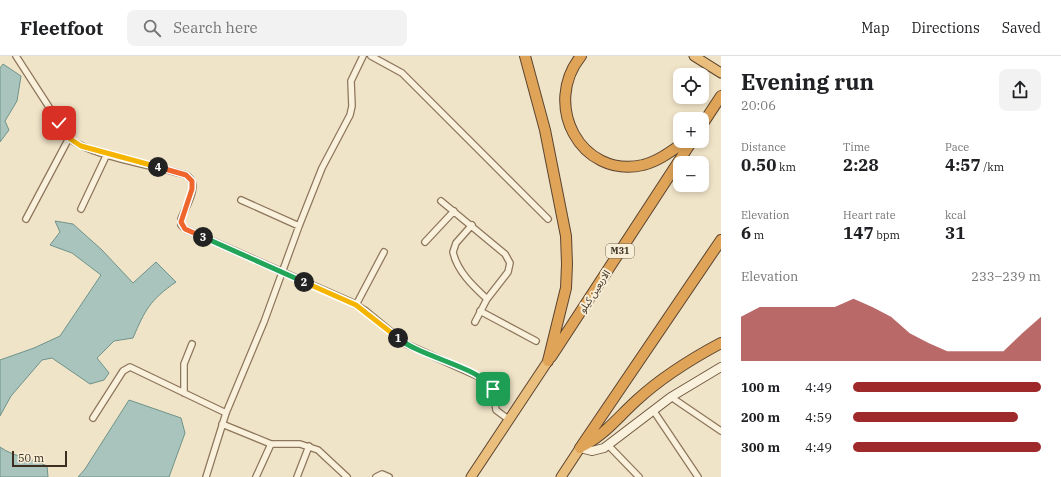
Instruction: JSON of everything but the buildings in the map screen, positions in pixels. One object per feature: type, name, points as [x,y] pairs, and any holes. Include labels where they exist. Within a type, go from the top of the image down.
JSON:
[{"type":"highway","points":[[471,477],[508,419],[548,361],[566,288],[566,236],[546,130],[525,56]]},
{"type":"highway","points":[[581,56],[570,74],[564,101],[568,123],[578,140],[585,148],[607,162],[634,166],[644,165],[658,159],[675,148]]},
{"type":"highway","points":[[694,56],[721,73]]},
{"type":"highway","points":[[709,114],[721,96]]},
{"type":"highway","name":"الاربعين كيلو","points":[[548,361],[687,148]]},
{"type":"highway","points":[[561,477],[721,240]]},
{"type":"highway","points":[[580,448],[599,438],[625,411],[659,382],[721,343]]},
{"type":"main road","points":[[580,448],[592,451],[608,445],[671,397],[721,366]]},
{"type":"street","points":[[16,56],[69,138],[81,146],[106,154],[188,176],[192,181],[193,186],[181,219],[183,227],[356,305],[406,344],[484,379],[493,389],[496,410],[508,419]]},
{"type":"street","points":[[206,477],[226,413],[264,322],[322,168],[350,115],[352,106],[351,81],[363,56]]},
{"type":"street","points":[[370,56],[402,74],[548,219]]},
{"type":"street","points":[[26,219],[69,138]]},
{"type":"street","points":[[81,209],[106,154]]},
{"type":"street","points":[[241,200],[299,226]]},
{"type":"street","points":[[441,201],[472,225],[505,254],[510,262],[508,272],[487,299],[475,322]]},
{"type":"street","points":[[425,242],[454,211]]},
{"type":"street","points":[[472,225],[456,243],[453,252],[460,268],[474,288],[487,299]]},
{"type":"street","points":[[356,305],[384,252]]},
{"type":"street","points":[[480,311],[536,341]]},
{"type":"street","points":[[184,393],[184,364],[192,344]]},
{"type":"street","points":[[93,418],[123,371],[128,368],[133,368],[226,413]]},
{"type":"street","points":[[671,397],[721,431]]},
{"type":"street","points":[[653,410],[698,477]]},
{"type":"street","points":[[222,424],[271,444],[309,446],[325,455],[348,477]]},
{"type":"street","points":[[256,477],[271,444]]},
{"type":"street","points":[[608,445],[639,477]]},
{"type":"street","points":[[296,477],[309,446]]},
{"type":"street","points":[[376,477],[382,474],[389,477]]},
{"type":"water","points":[[3,64],[21,76],[17,101],[5,121],[9,130],[0,142],[0,68]]},
{"type":"water","points":[[55,221],[73,224],[102,250],[133,283],[156,262],[176,282],[160,294],[149,306],[133,338],[114,341],[97,358],[109,373],[104,380],[90,384],[52,358],[42,360],[11,396],[0,416],[0,360],[34,348],[60,336],[101,275],[72,253],[50,245],[60,232]]},
{"type":"water","points":[[129,400],[181,418],[185,433],[169,477],[78,477],[85,469]]},
{"type":"water","points":[[0,447],[11,453],[47,466],[48,477],[0,477]]},
{"type":"route","points":[[59,123],[69,138],[81,146],[186,175],[191,178],[193,186],[181,219],[182,225],[185,229],[351,302],[366,311],[401,341],[417,350],[484,379],[493,389]]}]
